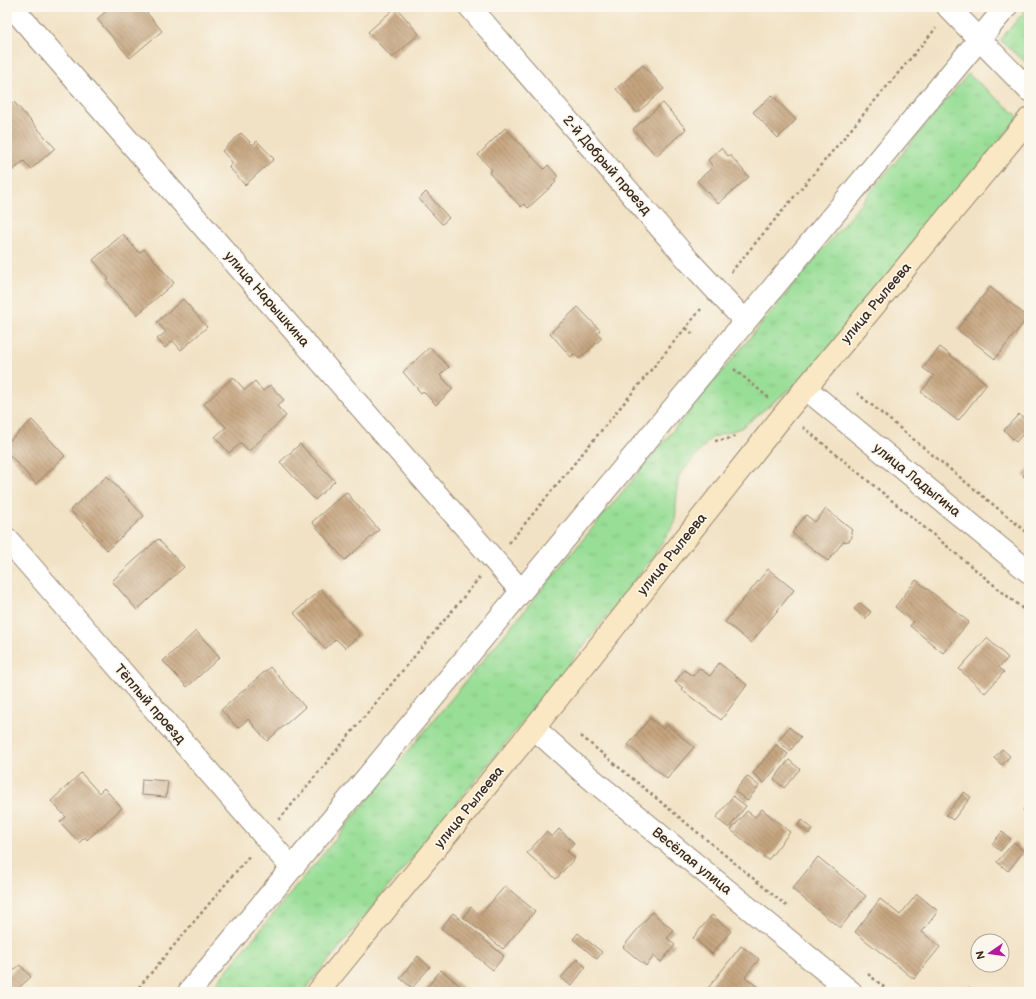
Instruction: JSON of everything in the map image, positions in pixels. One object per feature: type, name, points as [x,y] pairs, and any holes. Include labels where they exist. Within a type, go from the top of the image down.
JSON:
[{"type":"street","name":"улица Нарышкина","points":[[12,7],[521,591]]},
{"type":"street","name":"2-й Добрый проезд","points":[[470,7],[689,261],[746,321]]},
{"type":"street","points":[[189,992],[1006,7]]},
{"type":"street","points":[[949,8],[1029,90]]},
{"type":"street","name":"улица Рылеева","points":[[318,992],[534,728],[805,388],[1029,119]]},
{"type":"street","name":"улица Ладыгина","points":[[805,388],[1029,572]]},
{"type":"street","name":"Тёплый проезд","points":[[7,539],[292,868]]},
{"type":"street","name":"Весёлая улица","points":[[534,728],[583,772],[851,992]]},
{"type":"path","points":[[135,992],[686,328],[949,8]]},
{"type":"path","points":[[686,328],[694,335]]},
{"type":"path","points":[[730,366],[774,402]]},
{"type":"path","points":[[856,393],[1029,534]]},
{"type":"path","points":[[801,426],[1029,614]]},
{"type":"path","points":[[581,736],[793,912]]},
{"type":"path","points":[[866,972],[890,992]]},
{"type":"green space","points":[[1029,7],[1029,65],[1000,40]]},
{"type":"green space","points":[[968,74],[1019,117],[804,378],[741,428],[711,438],[678,477],[675,523],[652,558],[561,675],[303,992],[209,992]]},
{"type":"building","points":[[111,7],[142,7],[162,31],[130,58],[97,19]]},
{"type":"building","points":[[396,7],[419,34],[392,58],[368,32]]},
{"type":"building","points":[[643,65],[664,89],[637,113],[616,89]]},
{"type":"building","points":[[772,95],[796,120],[778,138],[753,112]]},
{"type":"building","points":[[14,102],[55,148],[31,169],[24,161],[11,172],[7,168],[7,108]]},
{"type":"building","points":[[663,103],[686,129],[656,156],[633,129]]},
{"type":"building","points":[[505,128],[544,169],[548,165],[558,176],[554,180],[556,182],[528,208],[524,204],[521,207],[489,173],[492,170],[478,155]]},
{"type":"building","points":[[241,133],[253,145],[257,141],[274,159],[245,185],[229,167],[233,163],[222,151]]},
{"type":"building","points":[[721,148],[728,156],[730,155],[749,177],[718,204],[697,181],[713,167],[708,160]]},
{"type":"building","points":[[426,192],[449,218],[442,224],[419,199]]},
{"type":"building","points":[[123,234],[139,253],[144,249],[174,283],[137,315],[107,281],[109,279],[93,260]]},
{"type":"building","points":[[990,287],[1028,317],[995,359],[957,329]]},
{"type":"building","points":[[183,299],[207,327],[181,350],[173,341],[165,348],[157,339],[166,332],[157,322]]},
{"type":"building","points":[[578,307],[600,330],[597,333],[602,338],[579,359],[574,354],[571,357],[550,333]]},
{"type":"building","points":[[430,347],[449,367],[440,375],[453,389],[436,405],[423,391],[421,393],[403,372]]},
{"type":"building","points":[[940,347],[987,384],[958,421],[921,392],[934,376],[923,368]]},
{"type":"building","points":[[233,377],[245,390],[255,381],[263,391],[270,385],[284,400],[277,406],[286,416],[249,451],[241,443],[229,453],[215,437],[226,427],[204,404]]},
{"type":"building","points":[[1019,414],[1029,424],[1029,427],[1016,442],[1004,430]]},
{"type":"building","points":[[32,420],[65,456],[36,484],[7,452],[7,443]]},
{"type":"building","points":[[300,444],[335,481],[315,500],[280,462]]},
{"type":"building","points":[[1029,468],[1029,481],[1023,476]]},
{"type":"building","points":[[107,476],[144,516],[107,550],[70,510]]},
{"type":"building","points":[[346,492],[379,530],[345,560],[312,522]]},
{"type":"building","points":[[826,509],[852,530],[852,537],[849,541],[843,542],[828,561],[792,533],[806,515],[815,522]]},
{"type":"building","points":[[158,539],[184,567],[137,610],[112,581]]},
{"type":"building","points":[[768,569],[794,590],[751,643],[725,622]]},
{"type":"building","points":[[916,580],[969,622],[943,653],[910,626],[913,622],[895,607]]},
{"type":"building","points":[[321,589],[360,635],[345,648],[336,639],[325,649],[294,613]]},
{"type":"building","points":[[860,603],[871,612],[865,619],[854,609]]},
{"type":"building","points":[[196,631],[220,657],[187,687],[163,661]]},
{"type":"building","points":[[987,638],[1008,658],[999,667],[1004,672],[985,693],[959,669]]},
{"type":"building","points":[[719,663],[747,685],[721,720],[682,690],[683,688],[675,682],[684,670],[693,676],[699,668],[710,676]]},
{"type":"building","points":[[270,667],[305,707],[267,741],[248,719],[238,728],[221,710]]},
{"type":"building","points":[[650,718],[663,729],[667,725],[694,747],[667,779],[628,745]]},
{"type":"building","points":[[789,727],[801,737],[790,751],[778,741]]},
{"type":"building","points":[[776,745],[788,754],[764,783],[753,773]]},
{"type":"building","points":[[1002,749],[1010,756],[1002,765],[994,758]]},
{"type":"building","points":[[789,760],[800,769],[784,788],[774,779]]},
{"type":"building","points":[[81,773],[99,793],[104,788],[122,808],[87,840],[85,837],[79,843],[60,822],[66,817],[51,801]]},
{"type":"building","points":[[747,776],[759,786],[747,801],[735,791]]},
{"type":"building","points":[[142,779],[168,781],[166,797],[141,795]]},
{"type":"building","points":[[964,792],[971,797],[953,820],[946,815]]},
{"type":"building","points":[[733,796],[746,806],[729,828],[716,818]]},
{"type":"building","points":[[1029,802],[1029,815],[1023,810]]},
{"type":"building","points":[[762,809],[790,832],[768,860],[731,830],[747,811],[755,817]]},
{"type":"building","points":[[802,820],[813,829],[809,834],[798,825]]},
{"type":"building","points":[[559,829],[574,843],[567,851],[575,858],[556,879],[527,853],[546,832],[552,837]]},
{"type":"building","points":[[1002,832],[1011,839],[1000,851],[992,844]]},
{"type":"building","points":[[1014,842],[1024,851],[1008,871],[997,862]]},
{"type":"building","points":[[818,857],[866,896],[840,928],[792,889]]},
{"type":"building","points":[[505,886],[535,911],[503,949],[463,917],[471,907],[480,915]]},
{"type":"building","points":[[917,894],[938,911],[922,932],[940,947],[914,979],[855,932],[880,899],[900,915]]},
{"type":"building","points":[[652,912],[674,931],[667,938],[675,945],[661,962],[654,956],[646,966],[623,947]]},
{"type":"building","points":[[453,913],[504,956],[493,970],[441,928]]},
{"type":"building","points":[[712,915],[731,931],[712,954],[693,938]]},
{"type":"building","points":[[578,933],[602,952],[597,959],[573,939]]},
{"type":"building","points":[[741,946],[759,959],[745,977],[764,992],[705,992]]},
{"type":"building","points":[[418,956],[430,967],[412,988],[400,978]]},
{"type":"building","points":[[577,959],[586,967],[571,986],[561,978]]},
{"type":"building","points":[[20,965],[31,977],[14,992],[7,992],[7,976]]},
{"type":"building","points":[[441,970],[468,992],[423,992]]},
{"type":"building","points":[[969,987],[975,992],[964,992]]}]
